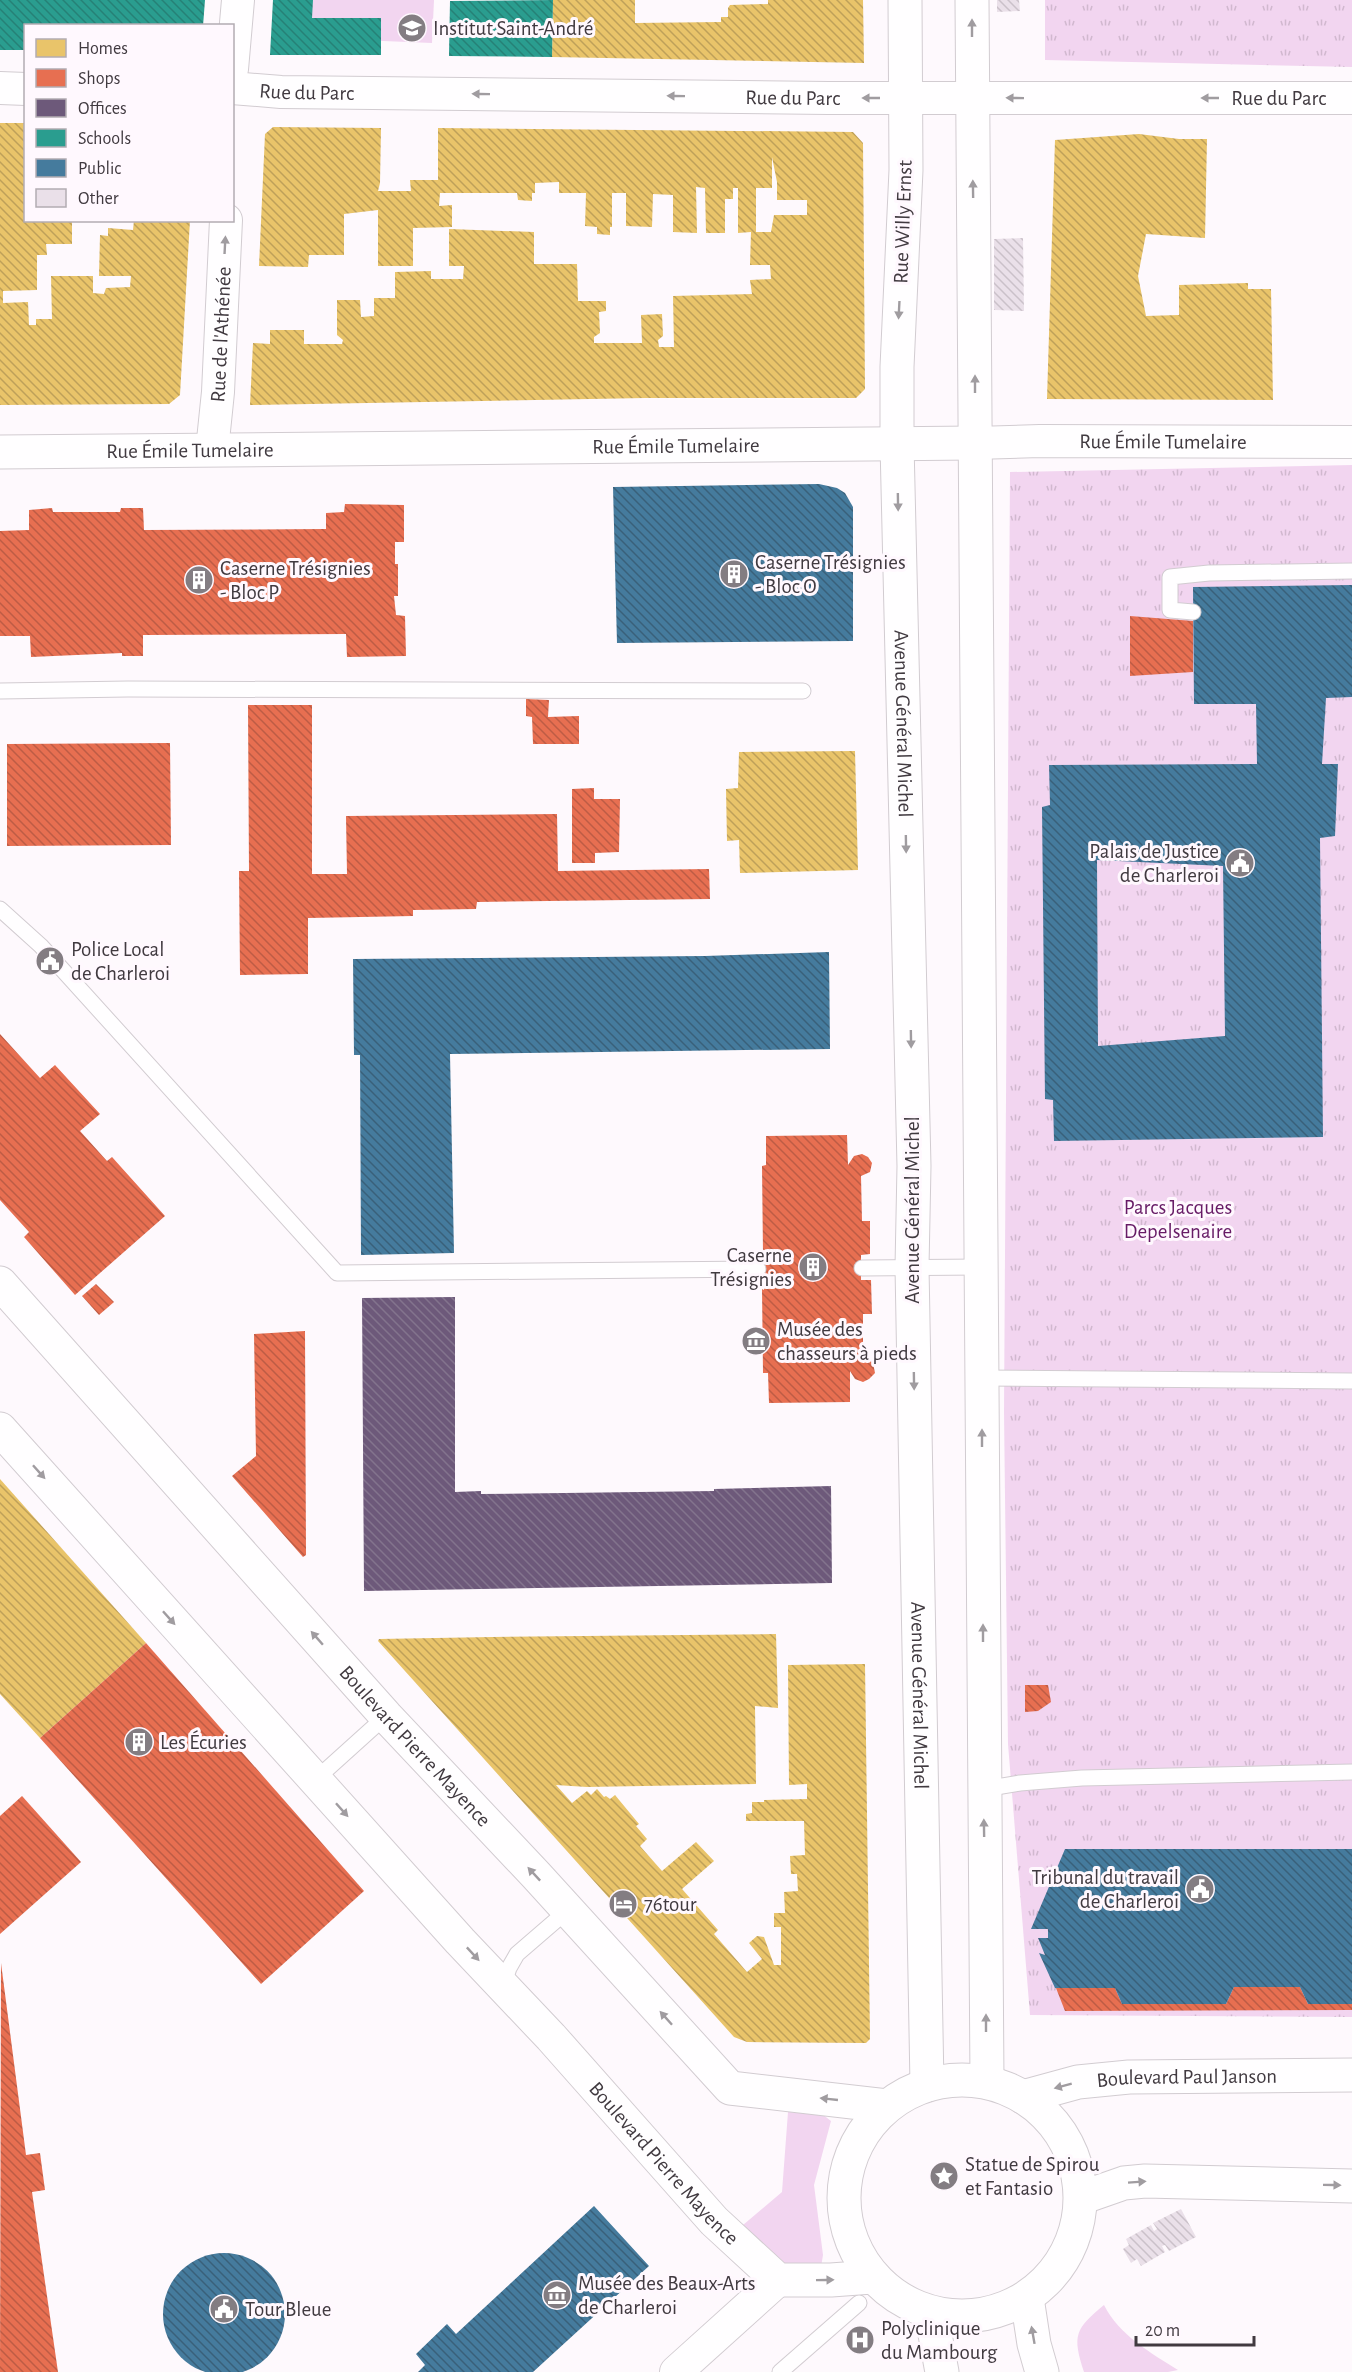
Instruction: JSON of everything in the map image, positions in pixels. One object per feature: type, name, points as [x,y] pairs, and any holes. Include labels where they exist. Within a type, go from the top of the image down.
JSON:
[{"type":"main road","name":"Rue Willy Ernst","points":[[897,444],[897,367],[906,170],[904,0]]},
{"type":"main road","points":[[972,0],[987,2082]]},
{"type":"main road","name":"Rue Émile Tumelaire","points":[[0,452],[975,443]]},
{"type":"main road","name":"Avenue Général Michel","points":[[897,444],[914,1166],[912,1267],[927,2085]]},
{"type":"main road","name":"Boulevard Pierre Mayence","points":[[0,1283],[386,1716],[568,1910],[730,2088],[887,2106]]},
{"type":"main road","name":"Boulevard Pierre Mayence","points":[[0,1429],[714,2221],[778,2280]]},
{"type":"main road","name":"Boulevard Paul Janson","points":[[1023,2097],[1078,2082],[1129,2077],[1352,2075]]},
{"type":"main road","points":[[778,2280],[831,2280],[866,2290],[889,2292],[909,2305],[931,2313],[964,2317],[997,2312],[1027,2298],[1049,2278],[1066,2255],[1077,2227],[1081,2198],[1074,2158],[1054,2123],[1023,2097],[987,2082],[957,2079],[927,2085],[906,2093],[887,2106],[865,2129],[851,2157],[843,2188],[845,2220],[866,2290]]},
{"type":"main road","points":[[1081,2198],[1124,2183],[1145,2181],[1352,2186]]},
{"type":"main road","points":[[1027,2298],[1034,2344],[1042,2372]]},
{"type":"main road","points":[[931,2313],[942,2372]]},
{"type":"street","points":[[234,46],[238,0]]},
{"type":"street","points":[[0,88],[24,88]]},
{"type":"street","name":"Rue du Parc","points":[[234,88],[280,93],[905,98],[1352,98]]},
{"type":"street","name":"Rue de l'Athénée","points":[[212,450],[218,392],[226,222]]},
{"type":"street","name":"Rue Émile Tumelaire","points":[[975,443],[1040,441],[1352,442]]},
{"type":"street","points":[[676,2372],[778,2280]]},
{"type":"lane","points":[[1193,612],[1170,610],[1170,577],[1209,573],[1352,572]]},
{"type":"lane","points":[[0,691],[128,689],[803,691]]},
{"type":"lane","points":[[0,909],[41,946],[337,1273],[758,1269]]},
{"type":"lane","points":[[862,1268],[980,1267]]},
{"type":"lane","points":[[982,1378],[1352,1381]]},
{"type":"lane","points":[[315,1780],[386,1716]]},
{"type":"lane","points":[[984,1789],[1020,1783],[1082,1778],[1352,1772]]},
{"type":"lane","points":[[503,1986],[517,1954],[568,1910]]},
{"type":"lane","points":[[780,2372],[866,2290]]},
{"type":"green space","points":[[311,0],[434,0],[432,43],[310,38]]},
{"type":"green space","points":[[1045,0],[1352,0],[1352,67],[1045,60]]},
{"type":"green space","name":"Parcs Jacques Depelsenaire","points":[[1352,465],[1352,2017],[1030,2015],[1008,1744],[1004,1412],[1010,472]]},
{"type":"green space","points":[[788,2112],[822,2114],[831,2121],[814,2185],[823,2255],[821,2267],[806,2271],[779,2261],[743,2225],[782,2192]]},
{"type":"green space","points":[[1104,2305],[1110,2316],[1127,2334],[1178,2370],[1084,2372],[1078,2349],[1079,2334],[1087,2320]]},
{"type":"building: Homes","points":[[553,0],[635,0],[635,23],[721,22],[721,17],[728,17],[730,5],[768,4],[768,0],[863,0],[864,63],[552,57]]},
{"type":"building: Homes","points":[[0,123],[24,123],[24,222],[72,222],[72,244],[46,244],[47,255],[37,255],[37,290],[3,291],[3,303],[28,302],[29,325],[36,325],[36,319],[52,319],[51,276],[93,276],[93,293],[104,294],[106,288],[130,287],[131,276],[99,276],[100,235],[108,236],[108,228],[133,230],[134,222],[190,222],[180,395],[169,404],[0,405]]},
{"type":"building: Homes","points":[[273,127],[381,128],[378,191],[411,191],[410,180],[438,180],[438,128],[853,132],[863,143],[865,389],[856,398],[645,398],[250,405],[253,343],[270,344],[270,330],[304,330],[304,344],[342,344],[343,340],[337,335],[337,300],[360,300],[361,317],[374,316],[374,298],[395,298],[395,272],[431,271],[431,279],[463,279],[464,266],[449,266],[449,229],[534,232],[534,264],[577,264],[578,301],[606,301],[606,311],[599,312],[600,333],[594,337],[594,343],[642,343],[641,315],[662,314],[663,336],[658,340],[659,347],[674,347],[673,296],[752,294],[750,280],[771,279],[770,265],[750,265],[751,232],[738,233],[738,188],[733,188],[733,199],[725,199],[725,233],[706,233],[705,188],[696,187],[697,233],[673,232],[673,195],[653,194],[652,227],[626,226],[626,193],[612,193],[610,235],[597,234],[597,227],[585,226],[586,193],[559,193],[559,182],[535,183],[532,201],[518,200],[517,193],[440,193],[439,206],[452,205],[452,227],[413,228],[413,266],[378,266],[378,210],[344,214],[344,255],[309,255],[308,267],[259,266],[265,134]],"holes":[[[772,157],[777,182],[777,200],[807,200],[807,215],[774,215],[771,232],[756,232],[756,188],[772,188]]]},
{"type":"building: Homes","points":[[1139,134],[1179,139],[1207,139],[1205,238],[1146,234],[1138,276],[1146,316],[1179,315],[1179,285],[1248,283],[1248,289],[1271,289],[1273,400],[1047,399],[1055,140]]},
{"type":"building: Homes","points":[[855,751],[858,870],[740,873],[739,840],[727,841],[726,789],[738,788],[739,752]]},
{"type":"building: Homes","points":[[0,1479],[146,1643],[40,1738],[0,1694]]},
{"type":"building: Homes","points":[[776,1634],[778,1708],[755,1706],[756,1784],[587,1787],[556,1785],[572,1803],[587,1791],[591,1795],[597,1789],[604,1797],[610,1799],[615,1795],[639,1824],[636,1826],[647,1839],[640,1846],[662,1871],[696,1842],[714,1861],[682,1889],[718,1930],[714,1934],[747,1972],[762,1959],[749,1943],[757,1936],[764,1937],[774,1965],[781,1965],[781,1927],[774,1927],[774,1913],[785,1913],[784,1892],[798,1891],[797,1874],[791,1874],[790,1856],[805,1855],[804,1821],[746,1821],[746,1814],[752,1813],[752,1802],[807,1799],[807,1784],[789,1785],[788,1665],[865,1664],[870,2039],[866,2043],[747,2042],[734,2037],[378,1641],[379,1639],[492,1637]]},
{"type":"building: Shops","name":"Caserne Trésignies - Bloc P","points":[[345,504],[404,505],[404,542],[395,542],[398,596],[394,596],[396,615],[405,616],[406,656],[347,657],[346,634],[143,635],[143,656],[122,656],[122,653],[31,657],[30,636],[0,636],[0,531],[29,530],[29,510],[52,508],[53,512],[120,512],[121,508],[143,508],[144,530],[326,529],[326,513],[344,512]]},
{"type":"building: Shops","points":[[1130,616],[1193,621],[1193,672],[1130,676]]},
{"type":"building: Shops","points":[[526,699],[549,700],[548,717],[579,716],[579,744],[533,744],[532,717],[526,716]]},
{"type":"building: Shops","points":[[248,705],[312,705],[312,874],[347,874],[346,816],[557,814],[558,871],[709,869],[710,899],[477,902],[476,909],[413,910],[413,916],[308,918],[308,974],[240,975],[239,871],[249,871]]},
{"type":"building: Shops","points":[[170,743],[171,845],[7,846],[7,744]]},
{"type":"building: Shops","points":[[594,788],[594,799],[620,799],[619,852],[595,853],[595,863],[572,863],[572,789]]},
{"type":"building: Shops","points":[[0,1034],[40,1078],[55,1065],[100,1114],[80,1131],[107,1161],[112,1157],[165,1216],[75,1295],[24,1237],[29,1232],[0,1200]]},
{"type":"building: Shops","name":"Caserne Trésignies","points":[[847,1135],[848,1165],[854,1156],[862,1154],[872,1163],[870,1172],[861,1176],[862,1221],[870,1221],[870,1254],[861,1255],[861,1280],[871,1280],[872,1314],[863,1314],[863,1358],[868,1358],[873,1363],[875,1373],[863,1382],[855,1379],[850,1371],[850,1402],[769,1403],[768,1373],[763,1373],[762,1289],[764,1290],[765,1255],[763,1254],[762,1166],[766,1165],[766,1136]]},
{"type":"building: Shops","points":[[96,1284],[114,1302],[99,1315],[82,1296]]},
{"type":"building: Shops","points":[[305,1331],[306,1555],[303,1557],[232,1476],[256,1456],[254,1334]]},
{"type":"building: Shops","points":[[146,1643],[364,1891],[261,1984],[40,1738]]},
{"type":"building: Shops","points":[[1025,1685],[1048,1685],[1051,1702],[1038,1711],[1025,1712]]},
{"type":"building: Shops","points":[[22,1796],[81,1862],[0,1934],[0,1816]]},
{"type":"building: Shops","points":[[1,1963],[26,2155],[40,2153],[45,2190],[32,2192],[58,2372],[0,2372]]},
{"type":"building: Shops","points":[[1234,1987],[1300,1987],[1308,2004],[1352,2004],[1352,2010],[1065,2011],[1056,1988],[1115,1988],[1122,2004],[1226,2004]]},
{"type":"building: Offices","points":[[455,1297],[455,1492],[481,1491],[481,1494],[714,1491],[714,1489],[831,1486],[832,1583],[364,1591],[362,1298]]},
{"type":"building: Schools","points":[[0,0],[205,0],[203,24],[24,24],[24,50],[0,50]]},
{"type":"building: Schools","points":[[273,0],[313,0],[312,18],[381,18],[381,55],[270,55]]},
{"type":"building: Schools","points":[[553,0],[552,57],[449,56],[450,1]]},
{"type":"building: Public","name":"Caserne Trésignies - Bloc O","points":[[819,484],[837,488],[845,493],[853,507],[853,641],[617,643],[613,487]]},
{"type":"building: Public","name":"Palais de Justice de Charleroi","points":[[1352,585],[1352,697],[1326,698],[1322,764],[1338,764],[1335,836],[1320,838],[1323,1137],[1054,1141],[1053,1100],[1045,1099],[1042,807],[1050,805],[1049,765],[1257,764],[1256,704],[1194,704],[1193,587]],"holes":[[[1097,860],[1223,866],[1225,1036],[1098,1046]]]},
{"type":"building: Public","points":[[829,952],[830,1049],[450,1054],[454,1253],[361,1255],[360,1055],[354,1055],[353,959],[705,956]]},
{"type":"building: Public","name":"Tribunal du travail de Charleroi","points":[[1065,1849],[1352,1849],[1352,2004],[1308,2004],[1300,1987],[1234,1987],[1226,2004],[1122,2004],[1115,1988],[1055,1988],[1039,1953],[1045,1955],[1038,1938],[1048,1938],[1048,1929],[1031,1929]]},
{"type":"building: Public","name":"Musée des Beaux-Arts de Charleroi","points":[[594,2206],[649,2266],[533,2372],[418,2372],[425,2365],[416,2354],[447,2324],[456,2334]]},
{"type":"building: Public","name":"Tour Bleue","points":[[212,2254],[236,2254],[258,2264],[274,2280],[284,2302],[284,2326],[274,2348],[258,2364],[239,2373],[209,2373],[190,2364],[174,2348],[164,2326],[164,2302],[174,2280],[190,2264]]},
{"type":"building: Other","points":[[997,0],[1019,0],[1020,11],[997,12]]},
{"type":"building: Other","points":[[1023,238],[1024,311],[994,310],[994,239]]},
{"type":"building: Other","points":[[1181,2209],[1196,2237],[1169,2251],[1165,2245],[1162,2246],[1165,2252],[1141,2266],[1137,2259],[1131,2263],[1123,2249],[1129,2245],[1126,2239],[1151,2225],[1154,2231],[1157,2229],[1153,2223]]},
{"type":"place","name":"Institut Saint-André","points":[[412,28]]},
{"type":"place","name":"Caserne Trésignies - Bloc O","points":[[734,574]]},
{"type":"place","name":"Caserne Trésignies - Bloc P","points":[[199,580]]},
{"type":"place","name":"Palais de Justice de Charleroi","points":[[1240,863]]},
{"type":"place","name":"Police Local de Charleroi","points":[[50,961]]},
{"type":"place","name":"Caserne Trésignies","points":[[813,1267]]},
{"type":"place","name":"Musée des chasseurs à pieds","points":[[756,1341]]},
{"type":"place","name":"Les Écuries","points":[[139,1742]]},
{"type":"place","name":"Tribunal du travail de Charleroi","points":[[1200,1889]]},
{"type":"place","name":"76tour","points":[[623,1904]]},
{"type":"place","name":"Statue de Spirou et Fantasio","points":[[944,2176]]},
{"type":"place","name":"Musée des Beaux-Arts de Charleroi","points":[[557,2295]]},
{"type":"place","name":"Tour Bleue","points":[[224,2309]]},
{"type":"place","name":"Polyclinique du Mambourg","points":[[860,2340]]}]
